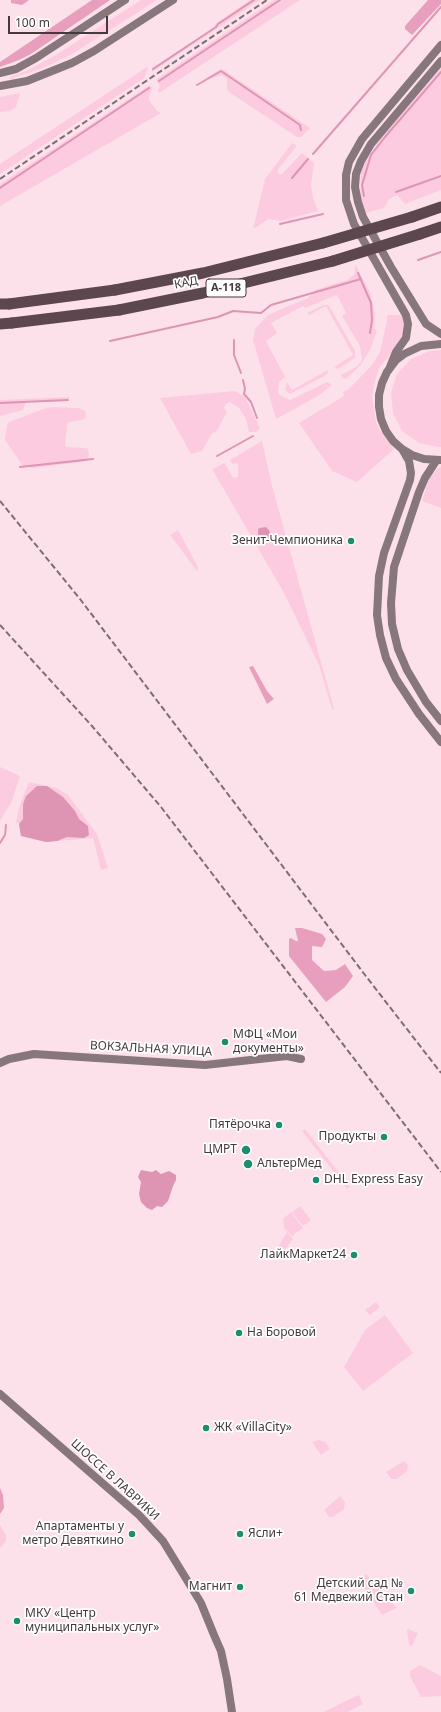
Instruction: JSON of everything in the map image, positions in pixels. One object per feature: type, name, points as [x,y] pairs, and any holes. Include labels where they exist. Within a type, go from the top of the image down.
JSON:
[{"type":"highway","name":"КАД","points":[[4,304],[115,290],[203,273],[323,243],[441,207]]},
{"type":"highway","name":"КАД","points":[[0,324],[118,310],[203,293],[333,261],[441,227]]},
{"type":"street","points":[[0,73],[16,69],[36,58],[125,0]]},
{"type":"street","points":[[0,86],[27,81],[72,64],[173,0]]},
{"type":"street","points":[[441,45],[362,138],[349,162],[346,175],[346,200],[354,224],[406,315],[408,324],[406,338],[396,352],[382,383],[379,395],[381,419],[386,431],[393,441],[402,449],[412,455],[438,461],[425,478],[394,567],[391,603],[392,624],[398,649],[407,670],[426,702],[441,721]]},
{"type":"street","points":[[441,61],[371,144],[361,161],[356,174],[355,187],[363,217],[391,267],[426,324],[441,334]]},
{"type":"street","points":[[390,368],[400,357],[412,349],[430,344],[441,344]]},
{"type":"street","points":[[402,449],[409,461],[410,480],[384,553],[377,594],[377,615],[386,658],[396,679],[419,714],[441,742]]},
{"type":"street","name":"ВОКЗАЛЬНАЯ УЛИЦА","points":[[0,1063],[9,1059],[34,1054],[205,1065],[288,1056],[300,1058]]},
{"type":"street","name":"ШОССЕ В ЛАВРИКИ","points":[[0,1394],[140,1515],[163,1541],[201,1603],[221,1651],[232,1712]]},
{"type":"shaded area","points":[[11,0],[29,0],[22,5],[11,3]]},
{"type":"shaded area","points":[[92,0],[110,0],[31,54],[0,67],[0,62]]},
{"type":"shaded area","points":[[141,0],[157,0],[72,54],[43,68],[10,79],[10,77],[26,71],[56,55]]},
{"type":"shaded area","points":[[250,0],[260,0],[152,72],[152,68],[215,27],[215,24]]},
{"type":"shaded area","points":[[274,0],[300,0],[159,93],[158,90],[160,86],[157,79]]},
{"type":"shaded area","points":[[428,0],[441,0],[441,4],[412,35],[405,29],[405,26]]},
{"type":"shaded area","points":[[147,67],[148,69],[144,78],[0,174],[0,164]]},
{"type":"shaded area","points":[[441,68],[441,190],[405,204],[397,195],[389,199],[384,208],[366,213],[360,197],[361,172],[366,160],[383,135]]},
{"type":"shaded area","points":[[221,69],[310,128],[301,137],[297,137],[229,92],[227,89],[227,79],[222,75],[210,79],[206,78]]},
{"type":"shaded area","points":[[150,85],[152,88],[149,100],[157,111],[161,113],[0,206],[0,184]]},
{"type":"shaded area","points":[[20,93],[16,107],[10,111],[0,112],[0,97]]},
{"type":"shaded area","points":[[292,143],[296,145],[296,147],[278,169],[278,172],[279,174],[282,174],[302,153],[314,163],[311,185],[313,198],[318,211],[280,221],[269,219],[253,229],[265,179]]},
{"type":"shaded area","points":[[355,264],[371,294],[375,315],[374,328],[377,331],[370,350],[360,366],[346,379],[342,378],[341,375],[356,367],[361,362],[362,358],[360,346],[342,316],[346,313],[337,295],[305,308],[303,306],[271,323],[277,333],[266,341],[285,377],[279,382],[278,393],[290,400],[327,382],[332,385],[318,396],[276,419],[253,340],[255,329],[268,315],[308,298],[315,290],[347,280],[355,274]]},
{"type":"shaded area","points":[[324,305],[328,305],[331,309],[355,351],[355,358],[338,369],[334,367],[353,355],[326,306],[309,315],[307,313]]},
{"type":"shaded area","points":[[387,315],[402,315],[404,320],[404,334],[399,344],[379,368],[372,397],[376,422],[381,432],[394,449],[357,482],[332,471],[299,423],[344,396],[343,392],[349,389],[372,365],[380,352]]},
{"type":"shaded area","points":[[441,350],[441,447],[438,447],[419,443],[402,431],[393,413],[391,393],[397,374],[411,359],[430,351]]},
{"type":"shaded area","points":[[328,370],[327,374],[324,376],[290,394],[285,390],[287,382],[292,390]]},
{"type":"shaded area","points":[[235,391],[245,397],[260,428],[256,432],[249,432],[246,419],[239,408],[230,402],[226,404],[224,408],[227,412],[216,432],[212,433],[202,451],[191,454],[160,398]]},
{"type":"shaded area","points":[[70,397],[68,400],[26,401],[23,410],[0,416],[0,400]]},
{"type":"shaded area","points":[[52,407],[79,408],[85,411],[86,417],[82,420],[69,422],[67,424],[65,445],[67,447],[88,449],[88,459],[82,462],[32,468],[23,466],[5,440],[7,425],[9,422]]},
{"type":"shaded area","points":[[262,441],[271,482],[334,709],[332,709],[319,665],[284,593],[212,469],[225,463],[233,478],[238,477],[238,463],[232,464],[230,460]]},
{"type":"shaded area","points":[[441,467],[441,508],[422,501],[429,479],[436,470]]},
{"type":"shaded area","points":[[266,527],[269,530],[271,537],[268,541],[261,542],[258,539],[258,530],[259,528]]},
{"type":"shaded area","points":[[178,530],[198,567],[197,571],[170,535]]},
{"type":"shaded area","points":[[253,666],[267,691],[274,699],[267,704],[249,667]]},
{"type":"shaded area","points":[[0,767],[20,776],[12,801],[0,821]]},
{"type":"shaded area","points":[[29,782],[57,788],[68,795],[97,834],[108,868],[101,870],[93,838],[46,842],[21,836],[19,824],[16,822],[20,804]]},
{"type":"shaded area","points":[[37,786],[47,786],[63,797],[75,811],[79,819],[88,826],[89,835],[84,838],[67,837],[57,841],[46,842],[21,836],[19,824],[23,819],[23,804],[26,796]]},
{"type":"shaded area","points":[[295,928],[302,928],[322,934],[326,939],[322,947],[312,946],[312,960],[324,971],[336,970],[345,964],[353,976],[345,987],[326,1002],[289,956],[289,939],[291,938],[298,941]]},
{"type":"shaded area","points":[[305,1129],[350,1187],[347,1189],[302,1131]]},
{"type":"shaded area","points":[[141,1170],[152,1172],[156,1170],[161,1174],[169,1171],[176,1175],[176,1180],[168,1201],[162,1207],[157,1206],[152,1210],[147,1208],[141,1202],[139,1194],[141,1182],[138,1177]]},
{"type":"shaded area","points":[[300,1206],[311,1220],[303,1226],[292,1212]]},
{"type":"shaded area","points":[[291,1212],[303,1228],[292,1236],[284,1228],[283,1219]]},
{"type":"shaded area","points":[[287,1232],[293,1239],[284,1251],[279,1245]]},
{"type":"shaded area","points":[[376,1302],[380,1307],[370,1315],[365,1310]]},
{"type":"shaded area","points":[[385,1315],[413,1353],[363,1391],[344,1367],[365,1330]]},
{"type":"shaded area","points":[[319,1440],[325,1442],[330,1449],[321,1455],[312,1442]]},
{"type":"shaded area","points":[[404,1461],[408,1465],[407,1471],[397,1479],[391,1479],[386,1472]]},
{"type":"shaded area","points":[[0,1488],[3,1495],[4,1508],[0,1514]]},
{"type":"shaded area","points":[[340,1496],[345,1502],[344,1509],[333,1517],[329,1517],[324,1510]]},
{"type":"shaded area","points":[[0,1525],[6,1535],[6,1541],[0,1548]]},
{"type":"shaded area","points":[[366,1574],[397,1608],[382,1615],[359,1580]]},
{"type":"shaded area","points":[[408,1629],[418,1633],[412,1646],[409,1645]]},
{"type":"shaded area","points":[[420,1665],[441,1676],[441,1696],[421,1697],[410,1676],[410,1671]]},
{"type":"shaded area","points":[[359,1695],[363,1704],[347,1712],[323,1712]]},
{"type":"waterway","points":[[153,69],[254,0]]},
{"type":"waterway","points":[[159,81],[280,0]]},
{"type":"waterway","points":[[313,154],[441,7]]},
{"type":"waterway","points":[[197,85],[221,71],[300,125],[301,130]]},
{"type":"waterway","points":[[364,196],[362,185],[371,155],[441,72]]},
{"type":"waterway","points":[[0,188],[149,88]]},
{"type":"waterway","points":[[292,178],[308,159]]},
{"type":"waterway","points":[[396,192],[441,176]]},
{"type":"waterway","points":[[280,224],[323,214]]},
{"type":"waterway","points":[[418,260],[441,252]]},
{"type":"waterway","points":[[358,273],[371,303],[372,320],[370,333]]},
{"type":"waterway","points":[[110,341],[218,317],[233,311],[261,313],[271,305],[361,279]]},
{"type":"waterway","points":[[234,340],[234,355],[241,373]]},
{"type":"waterway","points":[[243,380],[245,389],[244,394],[251,402],[257,418]]},
{"type":"waterway","points":[[0,403],[68,400]]},
{"type":"waterway","points":[[217,456],[253,436]]},
{"type":"waterway","points":[[20,467],[93,459]]},
{"type":"waterway","points":[[0,843],[5,835],[6,825]]},
{"type":"railway","points":[[0,179],[267,0]]},
{"type":"railway","points":[[0,501],[80,599],[441,1073]]},
{"type":"railway","points":[[0,625],[92,726],[161,807],[441,1172]]},
{"type":"place","name":"Зенит-Чемпионика","points":[[351,541]]},
{"type":"place","name":"МФЦ «Мои документы»","points":[[225,1042]]},
{"type":"place","name":"Пятёрочка","points":[[279,1125]]},
{"type":"place","name":"Продукты","points":[[384,1137]]},
{"type":"place","name":"ЦМРТ","points":[[246,1150]]},
{"type":"place","name":"АльтерМед","points":[[248,1164]]},
{"type":"place","name":"DHL Express Easy","points":[[316,1180]]},
{"type":"place","name":"ЛайкМаркет24","points":[[354,1255]]},
{"type":"place","name":"На Боровой","points":[[239,1333]]},
{"type":"place","name":"ЖК «VillaCity»","points":[[206,1428]]},
{"type":"place","name":"Апартаменты у метро Девяткино","points":[[132,1534]]},
{"type":"place","name":"Ясли+","points":[[240,1534]]},
{"type":"place","name":"Магнит","points":[[240,1587]]},
{"type":"place","name":"Детский сад № 61 Медвежий Стан","points":[[411,1591]]},
{"type":"place","name":"МКУ «Центр муниципальных услуг»","points":[[17,1621]]}]
